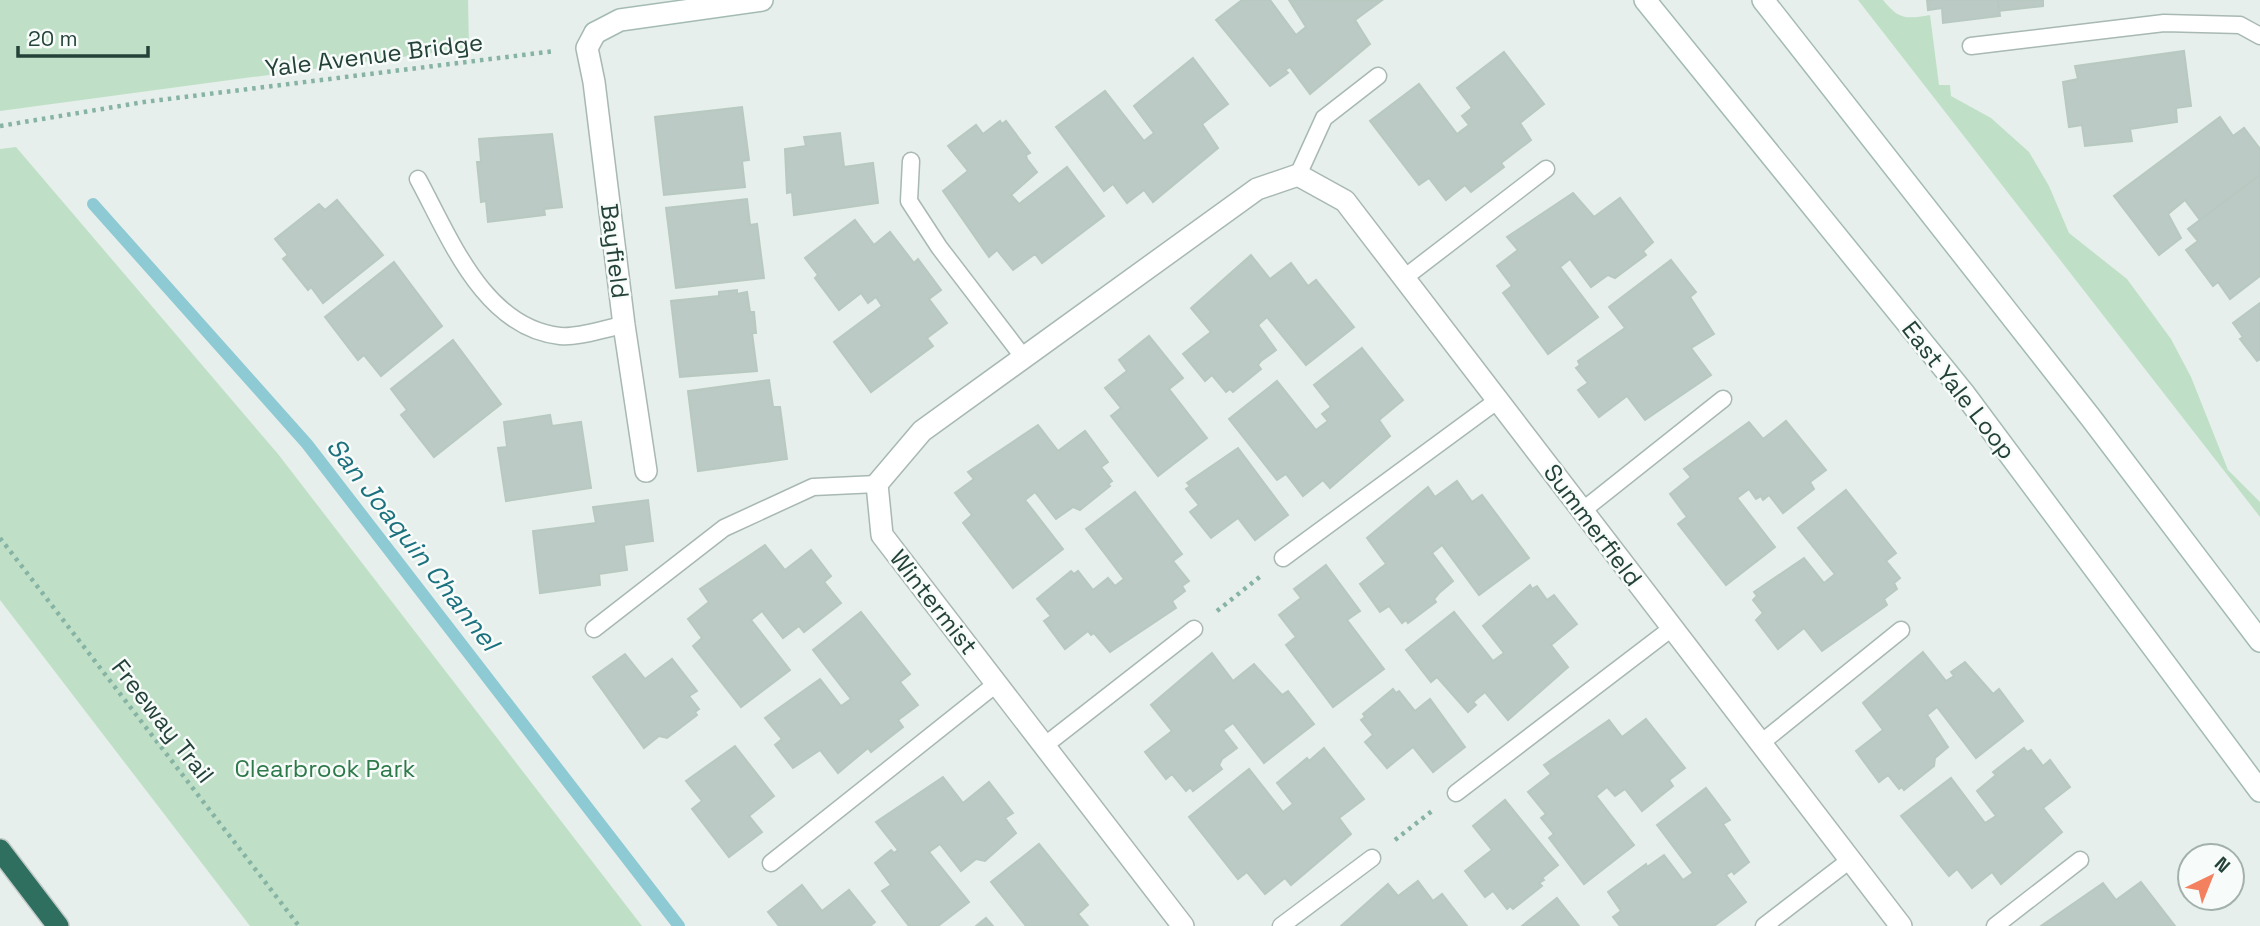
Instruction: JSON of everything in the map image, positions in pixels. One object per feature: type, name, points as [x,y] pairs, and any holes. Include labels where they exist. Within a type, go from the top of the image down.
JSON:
[{"type":"highway","points":[[0,850],[58,926]]},
{"type":"street","points":[[591,40],[621,20],[762,0]]},
{"type":"street","name":"East Yale Loop","points":[[1645,0],[1963,392],[2260,791]]},
{"type":"street","points":[[1763,0],[2091,418],[2260,641]]},
{"type":"street","name":"Bayfield","points":[[591,40],[624,325],[646,471]]},
{"type":"street","points":[[877,484],[922,431],[1257,189],[1298,175]]},
{"type":"street","name":"Summerfield","points":[[1298,175],[1345,201],[1901,926]]},
{"type":"street","name":"Wintermist","points":[[877,484],[882,535],[1044,746],[1175,923]]},
{"type":"lane","points":[[1971,46],[2164,23],[2240,25],[2260,36]]},
{"type":"lane","points":[[1298,175],[1324,118],[1378,76]]},
{"type":"lane","points":[[911,161],[909,201],[939,247],[1024,358]]},
{"type":"lane","points":[[1404,278],[1546,169]]},
{"type":"lane","points":[[418,179],[477,285],[530,329],[562,336],[624,325]]},
{"type":"lane","points":[[1582,511],[1723,399]]},
{"type":"lane","points":[[1283,558],[1498,400]]},
{"type":"lane","points":[[594,629],[724,528],[813,487],[877,484]]},
{"type":"lane","points":[[1456,793],[1672,628]]},
{"type":"lane","points":[[1044,746],[1194,629]]},
{"type":"lane","points":[[1760,743],[1901,630]]},
{"type":"lane","points":[[771,863],[996,684]]},
{"type":"lane","points":[[1281,926],[1372,858]]},
{"type":"lane","points":[[1763,926],[1850,860]]},
{"type":"lane","points":[[1995,926],[2080,860]]},
{"type":"path","name":"Yale Avenue Bridge","points":[[0,126],[144,102],[591,40]]},
{"type":"path","name":"Freeway Trail","points":[[0,538],[299,926]]},
{"type":"path","points":[[1194,629],[1283,558]]},
{"type":"path","points":[[1372,858],[1456,793]]},
{"type":"green space","points":[[0,0],[468,0],[469,48],[0,111]]},
{"type":"green space","points":[[1858,0],[1883,0],[1899,15],[1930,15],[1939,85],[1950,85],[1951,96],[1991,118],[2029,152],[2049,186],[2069,233],[2127,279],[2171,339],[2191,377],[2228,470],[2260,502],[2260,517]]},
{"type":"green space","name":"Clearbrook Park","points":[[16,147],[278,454],[642,926],[250,926],[0,600],[0,149]]},
{"type":"building","points":[[1242,0],[1270,0],[1296,35],[1306,27],[1289,0],[1381,1],[1355,20],[1370,44],[1310,94],[1290,67],[1285,70],[1288,73],[1270,86],[1216,20]]},
{"type":"building","points":[[1927,0],[1998,0],[2000,16],[1943,23],[1942,8],[1928,10]]},
{"type":"building","points":[[1998,0],[2043,0],[2043,6],[1999,11]]},
{"type":"building","points":[[2184,51],[2191,106],[2176,108],[2177,122],[2130,129],[2132,141],[2085,146],[2082,125],[2069,127],[2063,82],[2078,79],[2075,66]]},
{"type":"building","points":[[1504,52],[1544,104],[1520,123],[1531,140],[1501,163],[1504,167],[1471,192],[1465,185],[1446,200],[1429,178],[1419,185],[1370,121],[1419,84],[1457,134],[1469,125],[1462,116],[1472,108],[1457,88]]},
{"type":"building","points":[[1193,58],[1228,104],[1202,124],[1218,148],[1153,202],[1144,190],[1127,203],[1113,184],[1104,191],[1056,127],[1105,91],[1144,141],[1154,133],[1134,106]]},
{"type":"building","points":[[742,107],[749,160],[742,161],[745,187],[664,195],[655,117]]},
{"type":"building","points":[[2220,117],[2233,136],[2244,128],[2260,149],[2260,175],[2200,220],[2185,200],[2168,214],[2181,238],[2159,255],[2114,196]]},
{"type":"building","points":[[1000,121],[1002,124],[1006,121],[1030,153],[1026,155],[1027,159],[1037,172],[1011,195],[1019,204],[1067,167],[1104,216],[1042,263],[1035,254],[1013,270],[997,250],[989,257],[943,191],[968,171],[948,146],[976,125],[983,134]]},
{"type":"building","points":[[840,133],[844,167],[873,163],[878,203],[794,215],[792,192],[787,193],[785,149],[806,146],[804,137]]},
{"type":"building","points":[[552,134],[562,207],[544,209],[545,215],[488,222],[486,201],[481,202],[477,162],[481,162],[479,139]]},
{"type":"building","points":[[2260,175],[2260,276],[2230,299],[2218,282],[2213,286],[2186,250],[2198,241],[2188,229]]},
{"type":"building","points":[[1573,193],[1594,217],[1620,198],[1653,242],[1643,251],[1646,255],[1615,278],[1608,275],[1591,287],[1570,259],[1560,267],[1598,317],[1548,354],[1503,293],[1512,286],[1497,266],[1518,250],[1507,237]]},
{"type":"building","points":[[747,199],[750,225],[757,224],[764,278],[676,288],[666,208]]},
{"type":"building","points":[[337,200],[383,255],[323,303],[311,287],[308,290],[283,259],[288,255],[275,239],[319,204],[325,210]]},
{"type":"building","points":[[855,220],[874,245],[890,232],[914,263],[918,259],[941,290],[929,299],[947,323],[927,338],[933,346],[871,392],[834,342],[882,306],[876,297],[868,303],[861,293],[839,310],[815,278],[818,275],[805,258]]},
{"type":"building","points":[[1251,255],[1270,279],[1291,263],[1308,286],[1316,280],[1354,327],[1306,365],[1267,317],[1258,325],[1276,350],[1261,361],[1258,365],[1261,369],[1233,392],[1230,389],[1226,392],[1212,375],[1205,381],[1183,354],[1211,332],[1191,308]]},
{"type":"building","points":[[1671,260],[1696,292],[1690,297],[1714,334],[1691,348],[1711,375],[1645,420],[1627,396],[1599,417],[1578,390],[1588,383],[1576,368],[1580,365],[1578,361],[1625,328],[1609,307]]},
{"type":"building","points":[[394,262],[442,326],[381,376],[364,355],[358,360],[325,317]]},
{"type":"building","points":[[737,290],[737,294],[747,292],[750,312],[754,312],[756,333],[752,333],[757,371],[680,377],[671,301],[719,296],[719,292]]},
{"type":"building","points":[[2260,303],[2260,359],[2257,361],[2240,339],[2243,337],[2233,323]]},
{"type":"building","points":[[1149,336],[1183,378],[1169,389],[1207,438],[1158,476],[1111,416],[1121,408],[1105,388],[1127,371],[1119,360]]},
{"type":"building","points":[[453,340],[501,404],[434,457],[401,415],[407,410],[391,389]]},
{"type":"building","points":[[1362,348],[1403,400],[1379,420],[1390,436],[1330,488],[1323,480],[1303,496],[1286,474],[1277,480],[1229,419],[1277,381],[1316,430],[1328,421],[1322,414],[1331,407],[1314,385]]},
{"type":"building","points":[[769,380],[773,407],[780,407],[787,459],[698,471],[688,391]]},
{"type":"building","points":[[550,415],[552,426],[581,422],[591,488],[506,501],[498,448],[507,447],[504,422]]},
{"type":"building","points":[[1786,421],[1826,470],[1810,482],[1814,489],[1783,513],[1769,495],[1763,500],[1761,496],[1756,499],[1749,489],[1737,498],[1775,547],[1726,585],[1678,524],[1687,517],[1670,494],[1691,477],[1684,469],[1749,422],[1763,439]]},
{"type":"building","points":[[1038,425],[1058,451],[1085,431],[1108,462],[1101,467],[1112,481],[1108,484],[1110,486],[1080,510],[1073,507],[1056,519],[1035,492],[1025,500],[1063,549],[1013,588],[963,523],[972,515],[955,493],[974,479],[968,472]]},
{"type":"building","points":[[1238,448],[1288,515],[1255,540],[1238,518],[1211,538],[1190,512],[1199,505],[1186,489],[1190,486],[1187,483]]},
{"type":"building","points":[[1457,481],[1472,502],[1482,495],[1529,558],[1479,595],[1442,545],[1432,553],[1453,581],[1434,599],[1436,602],[1408,623],[1406,620],[1402,623],[1389,606],[1380,612],[1360,584],[1386,564],[1367,538],[1428,487],[1435,497]]},
{"type":"building","points":[[1846,490],[1896,553],[1886,561],[1900,578],[1894,583],[1897,589],[1884,599],[1887,605],[1822,651],[1804,628],[1778,649],[1756,620],[1763,613],[1753,600],[1757,596],[1754,592],[1804,558],[1824,583],[1835,574],[1798,528]]},
{"type":"building","points":[[1135,492],[1182,554],[1173,561],[1189,581],[1182,586],[1185,591],[1172,601],[1176,608],[1110,652],[1094,633],[1091,635],[1088,631],[1065,649],[1044,621],[1051,616],[1037,599],[1071,571],[1074,574],[1078,571],[1093,590],[1108,578],[1115,586],[1124,579],[1086,529]]},
{"type":"building","points":[[648,500],[653,541],[624,545],[627,570],[599,574],[600,585],[540,593],[533,531],[596,523],[593,507]]},
{"type":"building","points":[[765,545],[785,570],[811,550],[831,576],[824,582],[841,603],[804,632],[799,626],[783,638],[762,611],[751,620],[790,670],[741,707],[693,646],[702,638],[688,619],[709,602],[700,589]]},
{"type":"building","points":[[1326,565],[1360,611],[1347,620],[1384,669],[1333,707],[1286,645],[1296,637],[1279,615],[1301,598],[1294,589]]},
{"type":"building","points":[[1530,585],[1532,589],[1537,586],[1547,600],[1554,595],[1577,624],[1551,645],[1568,667],[1508,720],[1485,692],[1473,702],[1476,705],[1468,712],[1437,677],[1431,682],[1406,650],[1454,612],[1493,661],[1504,653],[1483,626]]},
{"type":"building","points":[[861,612],[910,674],[900,682],[918,705],[898,720],[903,727],[871,752],[868,748],[838,773],[820,750],[793,768],[775,745],[782,739],[765,718],[820,679],[841,706],[851,699],[813,650]]},
{"type":"building","points":[[1923,652],[1946,681],[1954,676],[1951,672],[1965,662],[1993,694],[1999,689],[2023,721],[1976,758],[1937,707],[1927,715],[1948,747],[1935,758],[1934,766],[1904,790],[1902,787],[1899,789],[1888,775],[1879,782],[1856,751],[1883,730],[1863,703]]},
{"type":"building","points":[[1212,653],[1233,681],[1254,664],[1282,695],[1288,691],[1314,724],[1264,763],[1233,723],[1223,730],[1237,748],[1222,759],[1219,765],[1222,769],[1193,791],[1190,787],[1186,791],[1172,774],[1166,779],[1145,752],[1172,731],[1151,705]]},
{"type":"building","points":[[625,654],[645,679],[672,659],[697,691],[689,696],[699,709],[695,712],[697,715],[667,738],[659,736],[644,748],[593,677]]},
{"type":"building","points":[[1393,689],[1396,693],[1399,691],[1415,711],[1430,699],[1465,747],[1433,772],[1413,747],[1387,768],[1365,742],[1373,735],[1361,720],[1365,717],[1363,714]]},
{"type":"building","points":[[1646,719],[1685,768],[1669,780],[1673,786],[1642,811],[1625,789],[1615,796],[1607,787],[1596,796],[1634,845],[1584,884],[1549,838],[1554,834],[1541,818],[1546,814],[1528,792],[1551,774],[1544,765],[1609,720],[1622,737]]},
{"type":"building","points":[[735,746],[774,796],[749,816],[762,832],[729,857],[692,809],[702,801],[686,781]]},
{"type":"building","points":[[1324,748],[1364,799],[1339,818],[1351,834],[1291,885],[1285,878],[1265,894],[1247,872],[1238,879],[1189,817],[1249,769],[1283,812],[1293,804],[1277,783],[1307,758],[1309,761]]},
{"type":"building","points":[[2024,748],[2027,752],[2031,750],[2043,766],[2050,760],[2070,787],[2043,808],[2062,832],[2001,884],[1992,872],[1972,888],[1957,869],[1949,876],[1901,816],[1951,778],[1985,823],[1996,816],[1977,791],[1996,775],[1993,772]]},
{"type":"building","points":[[943,777],[963,803],[989,782],[1013,813],[1005,818],[1016,833],[985,861],[976,859],[961,871],[940,844],[929,852],[969,902],[938,926],[909,926],[882,891],[891,885],[875,863],[891,850],[894,853],[898,850],[876,822]]},
{"type":"building","points":[[1706,788],[1730,820],[1723,824],[1749,862],[1734,874],[1732,871],[1726,875],[1746,902],[1714,926],[1620,926],[1613,917],[1621,911],[1608,892],[1646,864],[1647,867],[1664,855],[1683,880],[1693,873],[1657,825]]},
{"type":"building","points":[[1505,800],[1558,865],[1542,878],[1544,880],[1539,883],[1542,886],[1513,909],[1510,906],[1507,909],[1493,891],[1485,897],[1465,871],[1492,850],[1473,826]]},
{"type":"building","points":[[1039,844],[1088,905],[1078,914],[1088,926],[1026,926],[991,882]]},
{"type":"building","points":[[1418,881],[1433,901],[1442,894],[1467,926],[1341,926],[1388,884],[1398,896]]},
{"type":"building","points":[[2141,882],[2175,926],[2041,926],[2103,883],[2116,900]]},
{"type":"building","points":[[802,885],[822,911],[849,890],[875,922],[870,926],[779,926],[768,912]]},
{"type":"building","points":[[1557,898],[1579,926],[1522,926]]},
{"type":"building","points":[[986,918],[993,926],[976,926]]},
{"type":"waterway","name":"San Joaquin Channel","points":[[93,204],[307,444],[679,926]]}]
